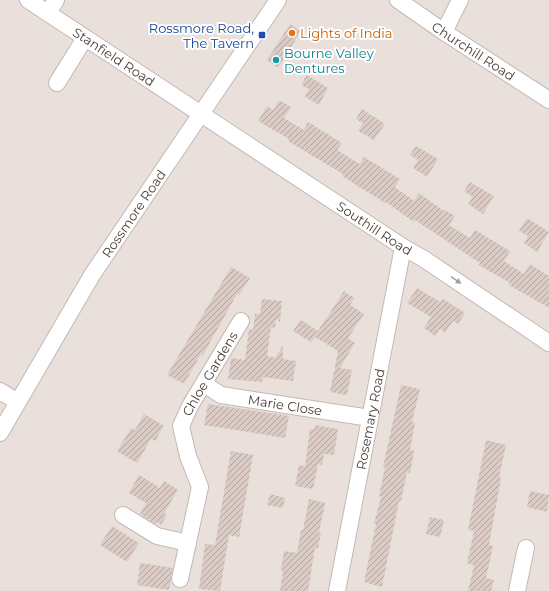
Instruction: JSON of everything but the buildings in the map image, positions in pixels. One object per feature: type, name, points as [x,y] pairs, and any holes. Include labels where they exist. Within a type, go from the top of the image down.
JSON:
[{"type":"street","name":"Stanfield Road","points":[[28,0],[52,6],[85,38],[201,114]]},
{"type":"street","name":"Rossmore Road","points":[[0,433],[92,275],[278,0]]},
{"type":"street","name":"Churchill Road","points":[[398,0],[444,32],[549,100]]},
{"type":"street","points":[[444,32],[460,0]]},
{"type":"street","points":[[57,83],[85,38]]},
{"type":"street","name":"Southill Road","points":[[201,114],[403,247],[424,258],[549,343]]},
{"type":"street","name":"Rosemary Road","points":[[337,591],[403,247]]},
{"type":"street","name":"Chloe Gardens","points":[[180,579],[200,488],[188,456],[181,426],[190,406],[241,321]]},
{"type":"street","name":"Marie Close","points":[[204,384],[220,395],[370,418]]},
{"type":"street","points":[[0,390],[18,402]]},
{"type":"street","points":[[123,515],[157,536],[188,543]]},
{"type":"street","points":[[517,591],[526,548]]},
{"type":"shaded area","points":[[0,0],[549,0],[549,591],[0,591]]},
{"type":"place","name":"Lights of India","points":[[292,33]]},
{"type":"place","name":"Rossmore Road, The Tavern","points":[[262,35]]},
{"type":"place","name":"Bourne Valley Dentures","points":[[276,60]]}]
